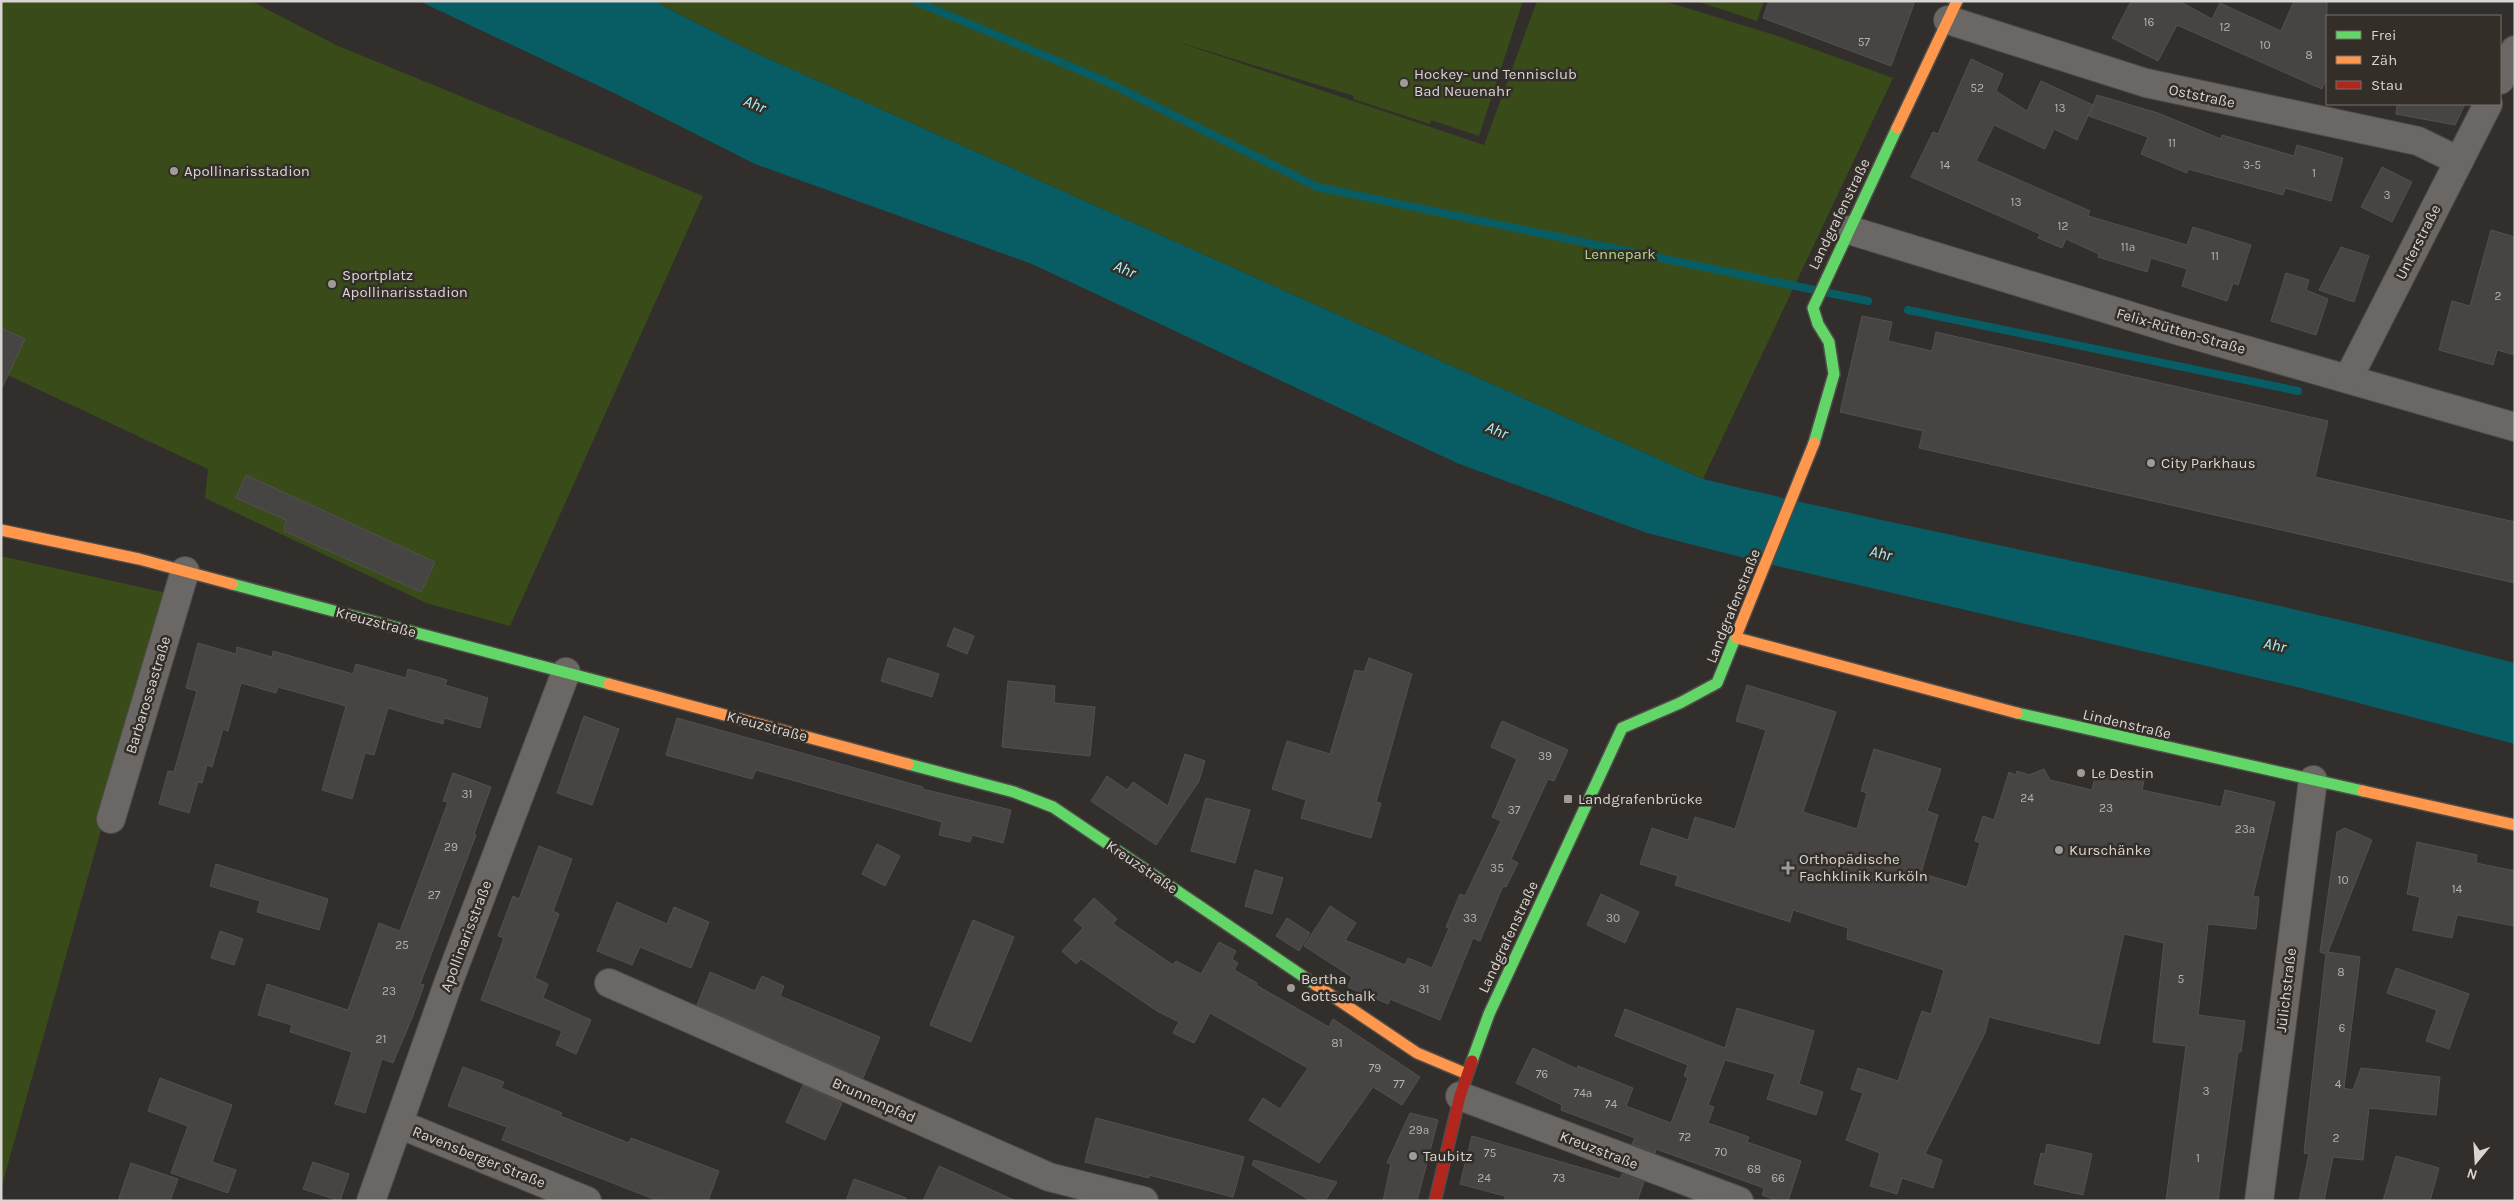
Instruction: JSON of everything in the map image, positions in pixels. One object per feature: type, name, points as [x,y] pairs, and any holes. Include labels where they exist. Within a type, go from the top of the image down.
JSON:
[{"type":"street","name":"Oststraße","points":[[1952,11],[2146,83],[2418,141],[2459,160]]},
{"type":"street","name":"Landgrafenstraße","points":[[1435,1201],[1463,1085],[1489,1014],[1622,728],[1680,703],[1717,683],[1737,638],[1810,458],[1834,374],[1830,342],[1818,324],[1813,308],[1816,298],[1952,11]]},
{"type":"street","points":[[2501,78],[2515,50]]},
{"type":"street","name":"Unterstraße","points":[[2348,379],[2487,105]]},
{"type":"street","name":"Felix-Rütten-Straße","points":[[1849,230],[2176,330],[2515,427]]},
{"type":"street","name":"Kreuzstraße","points":[[1,530],[139,559],[185,571],[1014,792],[1053,807],[1416,1053],[1439,1064],[1463,1085],[1667,1176],[1739,1201]]},
{"type":"street","name":"Barbarossastraße","points":[[111,818],[185,571]]},
{"type":"street","name":"Lindenstraße","points":[[1737,638],[2038,719],[2515,825]]},
{"type":"street","name":"Apollinarisstraße","points":[[371,1201],[449,981],[566,672]]},
{"type":"street","name":"Jülichstraße","points":[[2259,1201],[2313,780]]},
{"type":"street","name":"Brunnenpfad","points":[[609,983],[1049,1176],[1144,1201]]},
{"type":"street","name":"Ravensberger Straße","points":[[399,1124],[587,1201]]},
{"type":"green space","name":"Sportplatz Apollinarisstadion","points":[[1,1],[251,1],[336,45],[703,196],[510,626],[426,603],[205,498],[208,469],[1,372]]},
{"type":"green space","name":"Lennepark","points":[[654,1],[1523,1],[1479,136],[1431,120],[1430,124],[1353,99],[1354,96],[1175,41],[1484,145],[1537,1],[1664,1],[1778,36],[1893,78],[1703,479],[745,48]]},
{"type":"green space","points":[[1696,1],[1764,1],[1757,21]]},
{"type":"green space","points":[[1,556],[167,593],[1,1189]]},
{"type":"water","name":"Ahr","points":[[419,1],[654,1],[745,48],[1703,479],[1804,503],[2313,613],[2515,663],[2515,744],[2301,688],[1768,564],[1647,533],[1457,463],[1032,264],[755,164],[620,96]]},
{"type":"building","points":[[1769,1],[1915,1],[1891,66],[1763,18]]},
{"type":"building","points":[[2131,1],[2179,1],[2212,19],[2220,3],[2281,31],[2294,1],[2327,1],[2326,79],[2322,89],[2177,25],[2158,61],[2112,38]]},
{"type":"building","points":[[1971,59],[2003,74],[1996,91],[2027,111],[2041,81],[2093,105],[2077,140],[2054,129],[2045,149],[1994,125],[1976,161],[2090,211],[2088,216],[2187,245],[2193,227],[2251,245],[2238,285],[2233,283],[2227,301],[2182,286],[2187,269],[2151,258],[2147,272],[2098,257],[2099,254],[2066,239],[2062,248],[2038,238],[2040,234],[1911,177],[1933,132],[1938,134]]},
{"type":"building","points":[[2097,95],[2158,113],[2221,139],[2222,135],[2294,156],[2297,145],[2343,158],[2331,201],[2285,188],[2283,195],[2188,169],[2187,173],[2141,154],[2148,137],[2089,116]]},
{"type":"building","points":[[2397,105],[2465,105],[2455,125],[2396,114]]},
{"type":"building","points":[[2382,167],[2412,182],[2392,222],[2361,207]]},
{"type":"building","points":[[2491,230],[2515,237],[2515,355],[2497,350],[2493,365],[2439,350],[2452,301],[2470,306]]},
{"type":"building","points":[[2341,247],[2369,256],[2354,302],[2319,290]]},
{"type":"building","points":[[2286,273],[2309,280],[2306,290],[2328,299],[2316,335],[2271,321]]},
{"type":"building","name":"City Parkhaus","points":[[1862,316],[1892,322],[1888,341],[1932,351],[1936,332],[2328,421],[2315,477],[2515,522],[2515,583],[1919,448],[1923,431],[1840,412]]},
{"type":"building","points":[[1,328],[25,339],[1,390]]},
{"type":"building","points":[[246,475],[435,562],[421,592],[284,531],[286,520],[236,498]]},
{"type":"building","points":[[954,628],[974,636],[967,654],[947,646]]},
{"type":"building","points":[[198,643],[236,654],[237,647],[272,657],[273,651],[353,674],[356,664],[406,678],[408,669],[447,680],[445,685],[488,698],[480,728],[444,718],[443,724],[388,708],[374,755],[365,753],[352,799],[322,790],[346,706],[278,687],[276,693],[241,683],[228,731],[223,729],[212,767],[207,765],[202,783],[198,782],[189,813],[159,804],[168,771],[174,772],[197,691],[186,688]]},
{"type":"building","points":[[888,658],[939,674],[932,697],[881,681]]},
{"type":"building","points":[[1369,658],[1412,674],[1376,802],[1381,803],[1371,838],[1301,818],[1306,800],[1272,789],[1287,741],[1330,754],[1355,670],[1364,672]]},
{"type":"building","points":[[1008,681],[1055,686],[1054,703],[1095,707],[1090,756],[1002,747]]},
{"type":"building","points":[[1747,685],[1836,712],[1803,812],[1857,829],[1867,793],[1861,791],[1874,749],[1941,769],[1927,811],[1938,815],[1921,873],[1967,887],[1980,843],[1975,841],[1983,816],[1994,820],[2009,772],[2016,775],[2017,771],[2029,775],[2044,769],[2050,780],[2092,790],[2096,773],[2116,777],[2118,769],[2145,776],[2142,790],[2221,807],[2225,790],[2275,802],[2253,896],[2259,897],[2256,929],[2208,924],[2198,1015],[2245,1021],[2241,1052],[2238,1052],[2218,1201],[2166,1201],[2186,1046],[2153,1042],[2164,943],[2124,934],[2099,1044],[1989,1017],[1985,1033],[1925,1154],[1942,1160],[1933,1188],[1902,1178],[1897,1194],[1870,1186],[1880,1153],[1846,1140],[1863,1093],[1851,1089],[1858,1068],[1898,1081],[1922,1011],[1931,1014],[1944,970],[1847,939],[1848,928],[1793,910],[1790,922],[1675,885],[1678,876],[1640,864],[1652,828],[1688,840],[1695,817],[1735,829],[1766,730],[1736,721]]},
{"type":"building","points":[[584,716],[619,729],[592,805],[557,793]]},
{"type":"building","points":[[677,718],[923,787],[922,789],[1011,810],[1003,843],[972,835],[970,842],[939,835],[942,822],[756,770],[752,779],[666,755]]},
{"type":"building","points":[[1502,721],[1568,750],[1554,781],[1548,779],[1511,859],[1518,863],[1506,887],[1503,886],[1480,941],[1473,938],[1440,1020],[1390,999],[1388,1004],[1348,987],[1352,977],[1304,946],[1330,906],[1356,923],[1345,940],[1405,965],[1408,958],[1432,968],[1449,928],[1446,927],[1460,894],[1465,896],[1501,821],[1492,817],[1517,759],[1491,747]]},
{"type":"building","points":[[1185,754],[1205,761],[1199,781],[1156,845],[1091,801],[1107,776],[1127,790],[1133,782],[1168,806]]},
{"type":"building","points":[[453,773],[491,787],[474,834],[476,835],[420,984],[424,985],[393,1063],[382,1059],[365,1113],[335,1104],[352,1052],[290,1032],[292,1025],[258,1015],[267,984],[348,1010],[379,923],[400,931],[448,802],[443,801]]},
{"type":"building","points":[[1206,798],[1250,810],[1235,863],[1191,851]]},
{"type":"building","points":[[2345,828],[2372,840],[2328,952],[2360,957],[2344,1088],[2353,1090],[2361,1068],[2440,1077],[2436,1115],[2369,1108],[2363,1160],[2333,1157],[2324,1201],[2299,1201],[2309,1154],[2304,1153],[2326,954],[2320,952],[2337,832]]},
{"type":"building","points":[[2417,842],[2477,855],[2476,863],[2515,871],[2515,926],[2457,915],[2452,938],[2413,930],[2420,897],[2407,894]]},
{"type":"building","points":[[877,844],[900,856],[885,886],[862,874]]},
{"type":"building","points":[[539,846],[572,859],[553,911],[559,914],[535,978],[548,984],[543,998],[591,1020],[576,1054],[556,1045],[562,1031],[481,1000],[504,938],[498,936],[513,896],[519,899]]},
{"type":"building","points":[[216,864],[328,899],[319,930],[257,912],[260,901],[210,886]]},
{"type":"building","points":[[1255,870],[1283,878],[1272,914],[1245,906]]},
{"type":"building","points":[[1601,894],[1639,912],[1625,943],[1587,925]]},
{"type":"building","points":[[1094,898],[1117,919],[1113,924],[1173,965],[1176,961],[1201,974],[1219,942],[1236,951],[1232,959],[1238,963],[1234,970],[1257,983],[1256,985],[1329,1027],[1333,1019],[1420,1077],[1402,1105],[1373,1087],[1319,1163],[1249,1120],[1263,1098],[1280,1109],[1308,1068],[1210,1013],[1194,1043],[1173,1033],[1179,1022],[1157,1011],[1081,959],[1076,964],[1062,951],[1083,928],[1074,920]]},
{"type":"building","points":[[617,902],[667,924],[674,907],[709,922],[691,968],[640,947],[632,965],[597,951]]},
{"type":"building","points":[[1287,918],[1310,933],[1299,951],[1276,936]]},
{"type":"building","points":[[973,920],[1014,937],[971,1042],[930,1025]]},
{"type":"building","points":[[220,931],[243,939],[234,965],[211,958]]},
{"type":"building","points":[[2396,968],[2469,994],[2449,1049],[2426,1041],[2437,1010],[2387,993]]},
{"type":"building","points":[[710,972],[755,991],[762,976],[784,986],[780,996],[880,1037],[863,1078],[697,1005]]},
{"type":"building","points":[[1737,1008],[1814,1031],[1799,1084],[1823,1092],[1816,1115],[1767,1099],[1775,1074],[1725,1060],[1708,1105],[1714,1107],[1708,1123],[1749,1137],[1747,1142],[1801,1161],[1788,1201],[1778,1201],[1762,1195],[1764,1188],[1656,1149],[1655,1153],[1632,1144],[1635,1138],[1561,1110],[1562,1105],[1516,1083],[1533,1048],[1577,1069],[1578,1066],[1633,1088],[1626,1106],[1671,1123],[1688,1078],[1684,1076],[1688,1065],[1615,1036],[1625,1009],[1725,1048]]},
{"type":"building","points":[[463,1067],[504,1082],[501,1088],[562,1113],[560,1116],[629,1143],[631,1138],[719,1171],[708,1201],[659,1201],[502,1140],[507,1127],[448,1106]]},
{"type":"building","points":[[160,1078],[232,1105],[212,1162],[236,1170],[228,1193],[171,1173],[188,1126],[148,1111]]},
{"type":"building","points":[[803,1085],[842,1103],[825,1140],[786,1122]]},
{"type":"building","points":[[1410,1113],[1438,1120],[1417,1201],[1383,1201],[1391,1164],[1387,1163]]},
{"type":"building","points":[[1096,1118],[1244,1157],[1233,1197],[1149,1175],[1149,1178],[1085,1162]]},
{"type":"building","points":[[1472,1136],[1620,1179],[1622,1174],[1644,1182],[1637,1201],[1505,1201],[1505,1196],[1460,1184]]},
{"type":"building","points":[[2047,1144],[2092,1154],[2083,1195],[2034,1184],[2041,1153],[2045,1154]]},
{"type":"building","points":[[2396,1156],[2439,1168],[2430,1201],[2383,1201]]},
{"type":"building","points":[[1254,1160],[1337,1182],[1325,1201],[1311,1201],[1252,1165]]},
{"type":"building","points":[[313,1162],[349,1174],[340,1201],[303,1189]]},
{"type":"building","points":[[131,1163],[178,1179],[170,1201],[118,1201]]},
{"type":"building","points":[[939,1166],[1016,1201],[923,1201]]},
{"type":"building","points":[[854,1179],[906,1198],[906,1201],[846,1201]]},
{"type":"waterway","points":[[915,1],[1105,81],[1317,187],[1868,301]]},
{"type":"waterway","points":[[1908,310],[2298,391]]},
{"type":"traffic: fast","points":[[1814,443],[1834,374],[1829,342],[1818,324],[1813,308],[1897,128]]},
{"type":"traffic: fast","points":[[232,584],[609,684]]},
{"type":"traffic: fast","points":[[1472,1061],[1489,1014],[1622,728],[1680,703],[1717,683],[1736,636]]},
{"type":"traffic: fast","points":[[2017,713],[2363,791]]},
{"type":"traffic: fast","points":[[908,764],[1014,792],[1053,807],[1316,985]]},
{"type":"traffic: slow","points":[[1897,128],[1957,1]]},
{"type":"traffic: slow","points":[[1736,636],[1814,443]]},
{"type":"traffic: slow","points":[[1,530],[139,559],[232,584]]},
{"type":"traffic: slow","points":[[1737,638],[2017,713]]},
{"type":"traffic: slow","points":[[609,684],[908,764]]},
{"type":"traffic: slow","points":[[2363,791],[2515,825]]},
{"type":"traffic: slow","points":[[1316,985],[1417,1053],[1467,1074]]},
{"type":"traffic: jam","points":[[1435,1201],[1460,1096],[1472,1061]]},
{"type":"place","name":"Hockey- und Tennisclub Bad Neuenahr","points":[[1404,83]]},
{"type":"place","name":"Apollinarisstadion","points":[[174,171]]},
{"type":"place","name":"Sportplatz Apollinarisstadion","points":[[332,284]]},
{"type":"place","name":"City Parkhaus","points":[[2151,463]]},
{"type":"place","name":"Le Destin","points":[[2081,773]]},
{"type":"place","name":"Landgrafenbrücke","points":[[1568,799]]},
{"type":"place","name":"Kurschänke","points":[[2059,850]]},
{"type":"place","name":"Orthopädische Fachklinik Kurköln","points":[[1788,868]]},
{"type":"place","name":"Bertha Gottschalk","points":[[1291,988]]},
{"type":"place","name":"Taubitz","points":[[1413,1156]]}]
